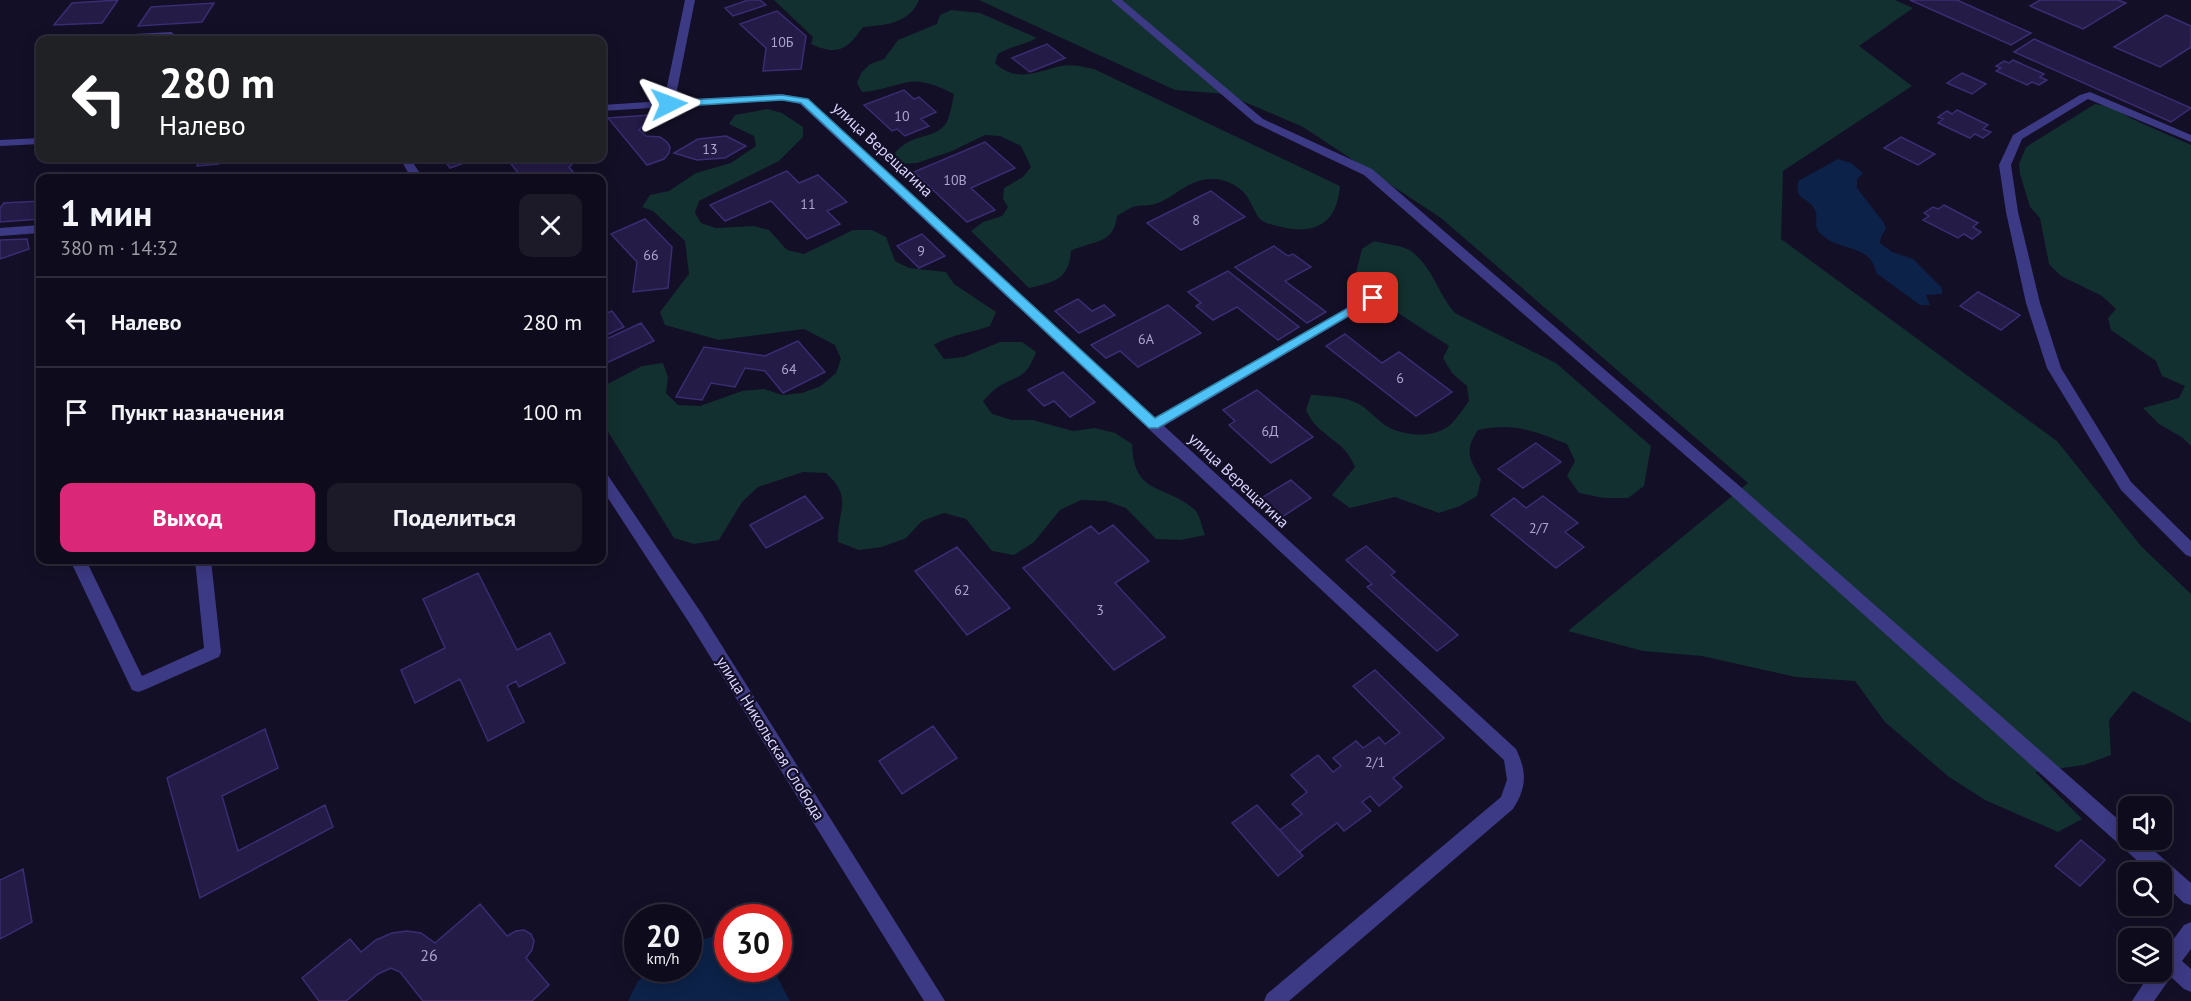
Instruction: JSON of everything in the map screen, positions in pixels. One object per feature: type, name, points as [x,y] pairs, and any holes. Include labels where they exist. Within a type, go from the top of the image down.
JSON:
[{"type":"street","points":[[669,104],[690,0]]},
{"type":"street","points":[[1116,0],[1259,121],[1368,172],[1738,493],[2191,896]]},
{"type":"street","points":[[152,36],[170,36]]},
{"type":"street","points":[[2191,139],[2090,95],[2017,137],[2005,165],[2012,212],[2034,303],[2054,368],[2126,486],[2191,550]]},
{"type":"street","name":"улица Верещагина","points":[[606,108],[782,98],[804,101],[1509,755],[1516,768],[1518,781],[1515,792],[1507,803],[1274,1001]]},
{"type":"street","points":[[0,143],[36,141]]},
{"type":"street","points":[[0,232],[36,229]]},
{"type":"street","points":[[1154,425],[1373,298]]},
{"type":"street","name":"улица Никольская Слобода","points":[[606,484],[696,619],[935,1001]]},
{"type":"street","points":[[80,564],[138,685],[213,652],[202,564]]},
{"type":"street","points":[[2172,958],[2191,932]]},
{"type":"street","points":[[2172,965],[2191,982]]},
{"type":"street","points":[[2142,1001],[2155,982]]},
{"type":"green space","points":[[774,0],[919,0],[915,8],[903,19],[888,24],[863,27],[847,46],[828,50],[811,44],[813,37]]},
{"type":"green space","points":[[979,0],[1895,0],[1913,8],[1859,46],[1912,86],[1783,171],[1781,239],[2057,441],[2141,546],[2191,594],[2191,723],[2133,691],[2109,720],[2111,755],[2084,765],[2035,772],[2082,819],[2058,832],[1985,800],[1949,777],[1885,722],[1855,681],[1796,677],[1702,656],[1643,651],[1568,631],[1748,483],[1441,218],[1303,127],[1226,94],[1175,90]]},
{"type":"green space","points":[[951,10],[980,13],[1037,38],[998,54],[995,63],[1003,69],[1011,73],[1026,74],[1065,65],[1094,69],[1340,186],[1335,208],[1330,216],[1317,227],[1285,228],[1261,220],[1242,190],[1233,184],[1218,179],[1196,182],[1163,201],[1153,205],[1134,207],[1117,216],[1112,232],[1107,237],[1071,251],[1067,268],[1059,278],[1029,288],[971,231],[983,222],[1002,216],[1008,207],[1003,199],[1004,188],[1023,177],[1031,167],[1021,146],[1000,136],[985,135],[952,151],[917,163],[899,164],[895,153],[901,147],[944,126],[954,94],[914,81],[862,92],[857,83],[861,73],[870,64],[884,59],[898,40],[937,24],[940,15]]},
{"type":"green space","points":[[2095,104],[2113,107],[2130,118],[2191,145],[2191,446],[2183,438],[2159,424],[2143,408],[2179,398],[2185,386],[2162,376],[2156,361],[2111,330],[2108,318],[2116,309],[2102,296],[2061,276],[2049,264],[2040,218],[2030,207],[2020,174],[2019,164],[2026,147]]},
{"type":"green space","points":[[768,109],[782,113],[803,127],[803,137],[779,161],[699,201],[695,213],[701,223],[716,228],[753,226],[769,230],[787,250],[804,254],[853,230],[872,230],[886,237],[895,261],[909,268],[946,272],[954,284],[996,312],[990,326],[934,345],[944,359],[964,357],[1000,342],[1022,342],[1036,352],[1025,372],[996,388],[983,401],[992,414],[1012,420],[1033,420],[1073,431],[1095,428],[1115,433],[1132,444],[1134,461],[1144,481],[1194,509],[1205,535],[1181,540],[1156,539],[1126,508],[1106,501],[1081,500],[1060,510],[1034,542],[1014,555],[992,551],[966,519],[944,513],[922,521],[906,538],[882,547],[859,550],[838,542],[842,498],[835,482],[826,473],[803,472],[758,487],[742,502],[719,540],[694,544],[674,538],[606,428],[606,385],[642,366],[663,363],[668,377],[666,393],[678,405],[700,406],[742,391],[764,389],[782,395],[802,393],[821,386],[836,373],[841,359],[835,345],[804,329],[719,340],[665,325],[660,312],[689,274],[685,241],[653,211],[642,207],[650,195],[669,191],[696,173],[731,163],[756,146],[754,136],[729,124],[735,115]]},
{"type":"green space","points":[[1374,241],[1411,251],[1425,265],[1455,313],[1556,363],[1651,446],[1644,486],[1628,498],[1604,498],[1579,493],[1567,476],[1575,461],[1567,444],[1524,429],[1502,427],[1478,430],[1474,437],[1470,455],[1481,479],[1477,496],[1460,506],[1439,513],[1395,497],[1350,508],[1332,495],[1355,467],[1338,443],[1311,420],[1306,410],[1311,395],[1352,401],[1390,428],[1404,433],[1420,434],[1435,433],[1449,426],[1469,401],[1467,386],[1452,373],[1443,358],[1449,346],[1398,313],[1394,284],[1356,273],[1362,249]]},
{"type":"water","points":[[1838,159],[1851,163],[1863,173],[1857,179],[1857,188],[1884,223],[1886,229],[1880,243],[1892,252],[1913,259],[1942,288],[1942,294],[1926,295],[1930,305],[1920,305],[1876,273],[1868,256],[1826,239],[1817,229],[1816,213],[1812,205],[1798,193],[1798,181]]},
{"type":"water","points":[[714,936],[714,982],[780,982],[790,1001],[628,1001],[638,982],[702,982],[702,940]]},
{"type":"building","points":[[118,0],[102,23],[54,25],[72,3]]},
{"type":"building","points":[[748,0],[760,0],[766,5],[733,16],[725,8]]},
{"type":"building","points":[[1910,0],[1957,0],[2031,33],[2011,45]]},
{"type":"building","points":[[2040,0],[2118,0],[2126,3],[2083,29],[2030,6]]},
{"type":"building","points":[[214,3],[202,22],[138,26],[151,7]]},
{"type":"building","points":[[777,11],[806,36],[801,69],[763,71],[766,48],[740,24]]},
{"type":"building","points":[[2166,15],[2191,26],[2191,47],[2160,67],[2114,47]]},
{"type":"building","points":[[2034,39],[2191,108],[2171,122],[2014,52]]},
{"type":"building","points":[[1047,44],[1065,58],[1030,72],[1012,58]]},
{"type":"building","points":[[2013,60],[2044,74],[2040,77],[2047,80],[2039,85],[2032,82],[2027,85],[1996,71],[2001,68],[1996,66],[2004,61],[2009,63]]},
{"type":"building","points":[[1962,73],[1986,84],[1972,94],[1947,83]]},
{"type":"building","points":[[904,90],[914,99],[919,97],[936,112],[921,119],[929,126],[905,136],[897,129],[892,131],[864,105]]},
{"type":"building","points":[[1957,110],[1988,125],[1983,129],[1991,132],[1983,138],[1975,134],[1970,138],[1938,123],[1943,119],[1938,117],[1947,111],[1952,114]]},
{"type":"building","points":[[665,114],[645,124],[639,130],[646,136],[660,137],[670,147],[664,159],[647,165],[608,118]]},
{"type":"building","points":[[726,136],[746,146],[725,158],[697,160],[674,153],[698,139]]},
{"type":"building","points":[[1901,137],[1935,154],[1918,165],[1884,148]]},
{"type":"building","points":[[985,142],[1015,168],[971,188],[995,210],[967,222],[914,172]]},
{"type":"building","points":[[199,162],[220,162],[219,164],[197,166]]},
{"type":"building","points":[[446,162],[467,162],[450,168]]},
{"type":"building","points":[[510,162],[575,162],[569,167],[573,172],[567,174],[519,174]]},
{"type":"building","points":[[787,171],[799,183],[818,175],[847,202],[827,211],[840,224],[807,239],[771,201],[725,221],[710,205]]},
{"type":"building","points":[[1211,191],[1245,217],[1181,250],[1147,223]]},
{"type":"building","points":[[36,201],[36,219],[0,222],[0,208],[4,203]]},
{"type":"building","points":[[1944,205],[1978,223],[1973,227],[1981,232],[1972,239],[1964,234],[1958,238],[1923,220],[1929,216],[1924,213],[1933,207],[1938,209]]},
{"type":"building","points":[[645,219],[672,247],[668,288],[633,292],[637,262],[611,234]]},
{"type":"building","points":[[922,234],[945,256],[919,268],[897,246]]},
{"type":"building","points":[[27,239],[29,249],[0,259],[0,240]]},
{"type":"building","points":[[1274,246],[1288,256],[1293,254],[1311,267],[1285,281],[1326,312],[1307,323],[1235,267]]},
{"type":"building","points":[[1228,271],[1299,327],[1278,340],[1237,307],[1213,320],[1196,306],[1201,303],[1188,292]]},
{"type":"building","points":[[1978,292],[2020,315],[2001,330],[1960,306]]},
{"type":"building","points":[[1078,299],[1092,311],[1104,305],[1115,315],[1079,333],[1055,311]]},
{"type":"building","points":[[1168,305],[1201,333],[1138,367],[1120,351],[1106,358],[1091,345]]},
{"type":"building","points":[[612,311],[624,327],[606,335],[606,313]]},
{"type":"building","points":[[641,323],[654,341],[606,363],[606,339]]},
{"type":"building","points":[[1345,334],[1382,363],[1399,352],[1452,392],[1416,416],[1326,346]]},
{"type":"building","points":[[798,341],[825,372],[783,393],[765,371],[745,368],[735,387],[711,383],[702,400],[676,397],[704,347],[765,356]]},
{"type":"building","points":[[1063,372],[1095,402],[1070,417],[1054,401],[1044,406],[1028,390]]},
{"type":"building","points":[[1257,390],[1313,437],[1271,463],[1229,425],[1235,421],[1223,410]]},
{"type":"building","points":[[1536,443],[1561,462],[1523,488],[1498,469]]},
{"type":"building","points":[[1291,480],[1311,498],[1279,519],[1258,500]]},
{"type":"building","points":[[805,496],[823,518],[766,548],[750,525]]},
{"type":"building","points":[[1543,496],[1578,523],[1565,532],[1584,547],[1556,568],[1491,515],[1514,498],[1526,508]]},
{"type":"building","points":[[1113,525],[1149,561],[1115,583],[1165,637],[1114,670],[1023,568],[1091,526],[1099,534]]},
{"type":"building","points":[[1366,546],[1395,572],[1391,575],[1458,635],[1437,651],[1367,587],[1372,584],[1346,560]]},
{"type":"building","points":[[957,547],[1010,608],[967,635],[915,571]]},
{"type":"building","points":[[478,573],[517,650],[550,633],[565,663],[519,687],[516,681],[507,686],[524,722],[488,741],[460,679],[415,703],[401,670],[445,648],[423,599]]},
{"type":"building","points":[[1375,670],[1444,738],[1393,778],[1402,787],[1379,806],[1370,796],[1362,802],[1371,811],[1344,831],[1337,823],[1299,852],[1280,830],[1302,814],[1292,804],[1307,792],[1291,775],[1318,755],[1333,772],[1341,766],[1333,758],[1356,741],[1363,748],[1379,737],[1385,744],[1400,733],[1353,686]]},
{"type":"building","points":[[933,726],[957,758],[902,794],[879,761]]},
{"type":"building","points":[[265,729],[278,768],[222,796],[238,851],[325,805],[333,827],[200,898],[167,778]]},
{"type":"building","points":[[1257,805],[1303,856],[1278,876],[1232,823]]},
{"type":"building","points":[[2081,840],[2105,860],[2080,886],[2055,866]]},
{"type":"building","points":[[23,869],[32,922],[0,939],[0,880]]},
{"type":"building","points":[[480,904],[507,936],[524,930],[531,934],[534,941],[532,950],[526,958],[549,985],[532,1001],[423,1001],[400,972],[391,968],[378,974],[346,1001],[319,1001],[302,978],[350,939],[361,952],[376,940],[392,933],[407,931],[421,933],[435,943]]},
{"type":"route","points":[[669,104],[782,98],[804,101],[1154,425],[1373,298]]}]
